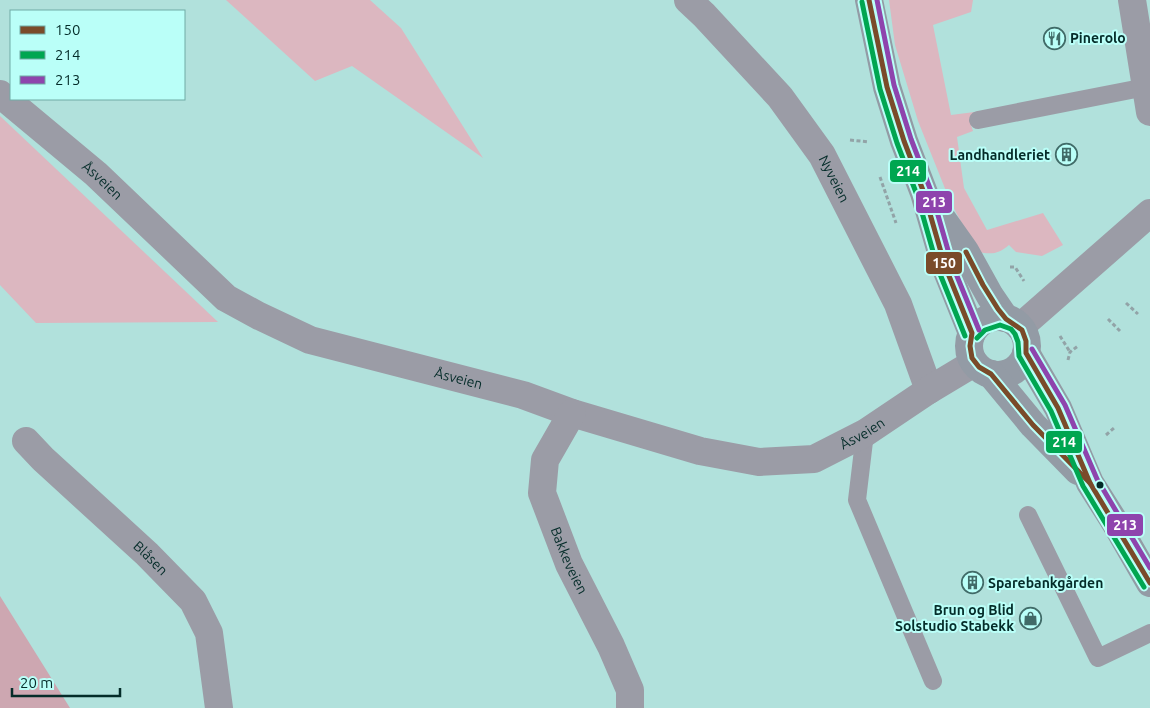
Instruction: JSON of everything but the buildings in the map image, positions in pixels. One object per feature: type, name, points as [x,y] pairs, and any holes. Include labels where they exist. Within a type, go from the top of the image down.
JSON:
[{"type":"main road","points":[[869,0],[887,87],[904,141],[924,193],[945,266],[972,333]]},
{"type":"main road","points":[[924,193],[965,251],[990,296],[1017,333],[1058,408],[1090,483],[1150,583]]},
{"type":"main road","points":[[982,368],[1000,375],[1009,373],[1017,368],[1022,361],[1017,333],[996,317],[987,319],[979,324],[972,333],[969,343],[970,353],[982,368],[1033,425],[1090,483]]},
{"type":"street","name":"Nyveien","points":[[688,0],[780,97],[822,155],[898,304],[929,390]]},
{"type":"street","points":[[1132,0],[1148,99]]},
{"type":"street","name":"Åsveien","points":[[0,94],[96,174],[226,298],[250,312],[310,340],[523,395],[700,451],[758,462],[814,458],[865,433],[929,390],[982,368]]},
{"type":"street","points":[[1017,333],[1150,213]]},
{"type":"street","name":"Bakkeveien","points":[[572,412],[545,460],[542,493],[569,564],[611,646],[630,690],[630,708]]},
{"type":"street","name":"Blåsen","points":[[26,441],[43,459],[147,554],[193,601],[209,633],[211,660],[219,708]]},
{"type":"lane","points":[[978,120],[1148,99]]},
{"type":"lane","points":[[865,433],[857,500],[933,682]]},
{"type":"lane","points":[[1028,515],[1098,658],[1150,633]]},
{"type":"path","points":[[1126,303],[1138,314]]},
{"type":"path","points":[[1108,319],[1120,331]]},
{"type":"path","points":[[1057,332],[1070,352]]},
{"type":"path","points":[[1106,435],[1114,428]]},
{"type":"shaded area","points":[[226,0],[370,0],[401,28],[483,158],[352,66],[315,81]]},
{"type":"shaded area","points":[[889,0],[973,0],[971,12],[933,25],[951,115],[990,110],[971,125],[973,131],[957,137],[964,188],[987,230],[1043,213],[1063,245],[1042,256],[1016,252],[1009,245],[1001,251],[994,253],[977,252],[950,201],[918,121],[895,45]]},
{"type":"shaded area","points":[[0,116],[218,322],[36,323],[0,285]]},
{"type":"shaded area","points":[[0,596],[70,708],[0,708]]},
{"type":"transit line","name":"150","points":[[869,0],[887,87],[904,141],[924,193],[945,266],[972,333],[970,346],[972,358],[979,367],[991,374],[1033,425],[1090,483]]},
{"type":"transit line","name":"213","points":[[877,0],[894,85],[911,139],[931,191],[952,264],[979,330]]},
{"type":"transit line","name":"214","points":[[862,2],[880,89],[897,143],[917,195],[938,269],[965,336]]},
{"type":"transit line","name":"150","points":[[966,252],[998,309],[1006,319],[1022,330],[1026,341],[1026,353],[1058,408],[1090,483],[1150,583]]},
{"type":"transit line","name":"214","points":[[977,338],[985,330],[1000,325],[1011,329],[1015,334],[1018,342],[1019,356],[1051,411],[1083,486],[1144,587]]},
{"type":"transit line","name":"213","points":[[1032,349],[1065,405],[1097,479],[1150,568]]},
{"type":"place","name":"Pinerolo","points":[[1054,38]]},
{"type":"place","name":"Landhandleriet","points":[[1066,155]]},
{"type":"place","name":"Sparebankgården","points":[[972,583]]},
{"type":"place","name":"Brun og Blid Solstudio Stabekk","points":[[1030,618]]}]
